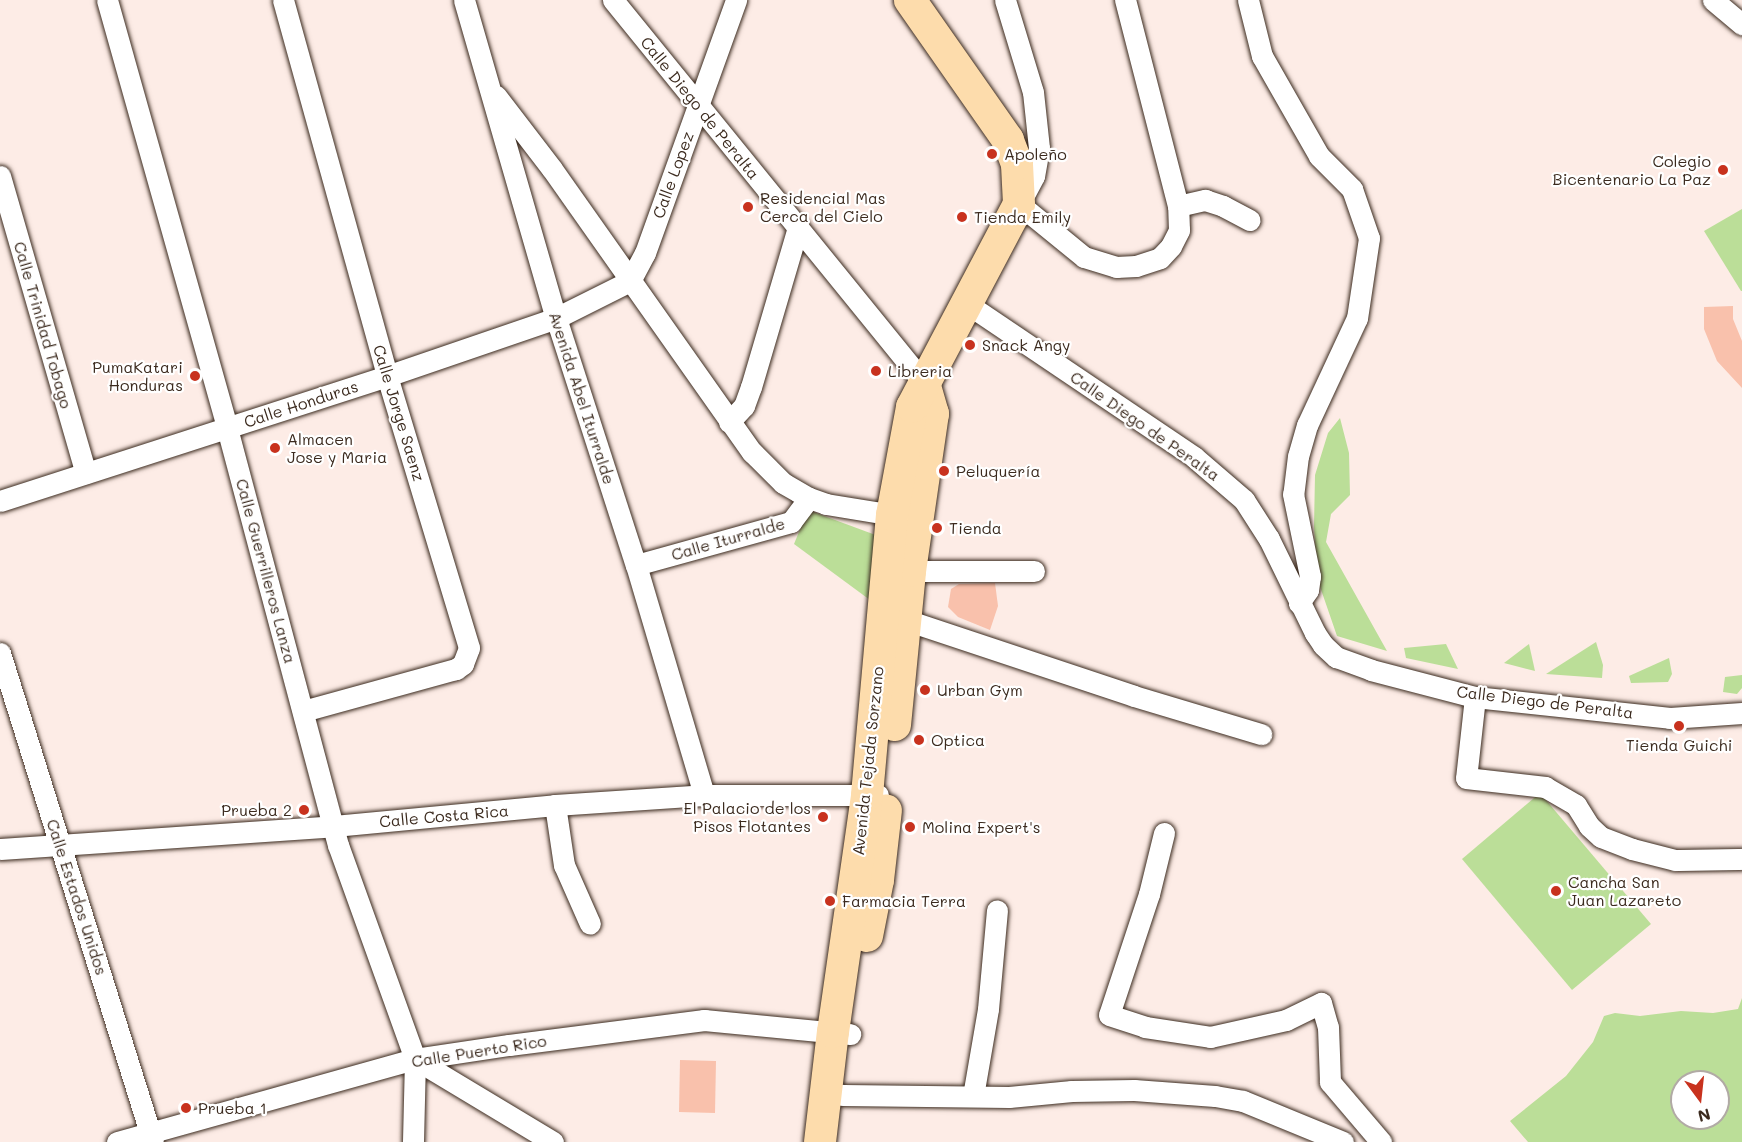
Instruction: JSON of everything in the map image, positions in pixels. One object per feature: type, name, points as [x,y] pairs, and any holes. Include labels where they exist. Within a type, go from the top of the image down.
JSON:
[{"type":"main road","points":[[910,0],[1008,140],[1017,164],[1019,204],[924,382]]},
{"type":"main road","name":"Avenida Tejada Sorzano","points":[[820,1142],[834,1094],[841,1033],[878,880],[878,795],[905,517],[933,414],[924,382]]},
{"type":"main road","name":"Avenida Tejada Sorzano","points":[[878,795],[906,620],[910,571],[905,517]]},
{"type":"main road","name":"Avenida Tejada Sorzano","points":[[834,1094],[840,1142]]},
{"type":"street","name":"Calle Guerrilleros Lanza","points":[[107,0],[227,428],[333,826],[415,1059],[413,1142]]},
{"type":"street","name":"Calle Jorge Saenz","points":[[283,0],[387,376],[467,637],[467,657],[456,669],[304,711]]},
{"type":"street","name":"Avenida Abel Iturralde","points":[[464,0],[556,318],[636,565],[704,795]]},
{"type":"street","name":"Calle Diego de Peralta","points":[[613,0],[924,382]]},
{"type":"street","name":"Calle Lopez","points":[[630,281],[645,253],[736,0]]},
{"type":"street","points":[[1005,0],[1033,92],[1040,148],[1034,176],[1019,204],[1084,257],[1116,267],[1137,266],[1160,258],[1171,246],[1179,231],[1178,206],[1125,0]]},
{"type":"street","points":[[1248,0],[1262,56],[1319,156],[1352,189],[1370,238],[1357,318],[1307,425],[1298,456],[1293,494],[1310,576],[1308,590],[1299,603]]},
{"type":"street","points":[[1713,0],[1742,24]]},
{"type":"street","points":[[489,87],[552,169],[752,452],[783,483],[809,498],[826,504],[905,517]]},
{"type":"street","name":"Calle Trinidad Tobago","points":[[0,176],[86,473]]},
{"type":"street","points":[[1178,206],[1204,200],[1223,206],[1249,220]]},
{"type":"street","points":[[729,422],[744,406],[751,387],[798,227]]},
{"type":"street","name":"Calle Honduras","points":[[0,501],[387,376],[556,318],[630,281]]},
{"type":"street","name":"Calle Diego de Peralta","points":[[966,303],[1216,473],[1244,500],[1256,517],[1299,603],[1323,645],[1336,657],[1371,670],[1475,697],[1670,718],[1742,713]]},
{"type":"street","name":"Calle Iturralde","points":[[636,565],[791,522],[809,498]]},
{"type":"street","points":[[910,571],[1034,571]]},
{"type":"street","points":[[906,620],[1134,696],[1261,734]]},
{"type":"street","name":"Calle Estados Unidos","points":[[0,653],[152,1137]]},
{"type":"street","points":[[1475,697],[1466,778],[1545,787],[1576,805],[1589,826],[1602,837],[1632,849],[1675,860],[1742,858]]},
{"type":"street","name":"Calle Costa Rica","points":[[0,849],[333,826],[555,805],[704,795],[878,795]]},
{"type":"street","points":[[555,805],[564,865],[590,924]]},
{"type":"street","points":[[1164,833],[1149,894],[1109,1015],[1145,1028],[1210,1037],[1286,1020],[1321,1003],[1328,1027],[1326,1049],[1330,1082],[1381,1142]]},
{"type":"street","points":[[973,1096],[988,1009],[997,910]]},
{"type":"street","name":"Calle Puerto Rico","points":[[117,1142],[152,1137],[415,1059],[704,1020],[841,1033]]},
{"type":"street","points":[[415,1059],[553,1142]]},
{"type":"street","points":[[834,1094],[973,1096],[1134,1090],[1215,1096],[1243,1101],[1343,1142]]},
{"type":"green space","points":[[1742,209],[1742,291],[1741,291],[1704,231]]},
{"type":"green space","points":[[1340,418],[1349,453],[1350,495],[1331,514],[1326,542],[1387,651],[1337,636],[1317,578],[1314,527],[1315,475],[1328,433]]},
{"type":"green space","points":[[808,510],[881,537],[870,600],[794,544]]},
{"type":"green space","points":[[1596,642],[1603,665],[1602,678],[1546,674]]},
{"type":"green space","points":[[1446,644],[1458,669],[1406,658],[1404,648]]},
{"type":"green space","points":[[1529,644],[1535,671],[1504,663]]},
{"type":"green space","points":[[1669,658],[1672,674],[1668,682],[1631,683],[1629,676]]},
{"type":"green space","points":[[1742,675],[1742,688],[1737,694],[1723,692],[1725,677]]},
{"type":"green space","name":"Cancha San Juan Lazareto","points":[[1540,793],[1651,924],[1572,990],[1462,859]]},
{"type":"green space","points":[[1742,998],[1742,1142],[1528,1142],[1510,1121],[1566,1076],[1593,1042],[1604,1016],[1615,1013],[1640,1016],[1681,1011],[1713,1013],[1738,1009]]},
{"type":"building","points":[[1733,306],[1733,319],[1742,341],[1742,388],[1717,361],[1704,329],[1704,307]]},
{"type":"building","points":[[995,583],[998,606],[990,630],[958,617],[948,607],[951,589],[959,584]]},
{"type":"building","points":[[680,1060],[716,1061],[715,1113],[679,1112]]},
{"type":"place","name":"Apoleño","points":[[992,154]]},
{"type":"place","name":"Colegio Bicentenario La Paz","points":[[1723,170]]},
{"type":"place","name":"Residencial Mas Cerca del Cielo","points":[[748,207]]},
{"type":"place","name":"Tienda Emily","points":[[962,217]]},
{"type":"place","name":"Snack Angy","points":[[970,345]]},
{"type":"place","name":"Libreria","points":[[876,371]]},
{"type":"place","name":"PumaKatari Honduras","points":[[195,376]]},
{"type":"place","name":"Almacen Jose y Maria","points":[[275,448]]},
{"type":"place","name":"Peluquería","points":[[944,471]]},
{"type":"place","name":"Tienda","points":[[937,528]]},
{"type":"place","name":"Urban Gym","points":[[925,690]]},
{"type":"place","name":"Tienda Guichi","points":[[1679,726]]},
{"type":"place","name":"Optica","points":[[919,740]]},
{"type":"place","name":"Prueba 2","points":[[304,810]]},
{"type":"place","name":"El Palacio de los Pisos Flotantes","points":[[823,817]]},
{"type":"place","name":"Molina Expert's","points":[[910,827]]},
{"type":"place","name":"Cancha San Juan Lazareto","points":[[1556,891]]},
{"type":"place","name":"Farmacia Terra","points":[[830,901]]},
{"type":"place","name":"Prueba 1","points":[[186,1108]]}]
